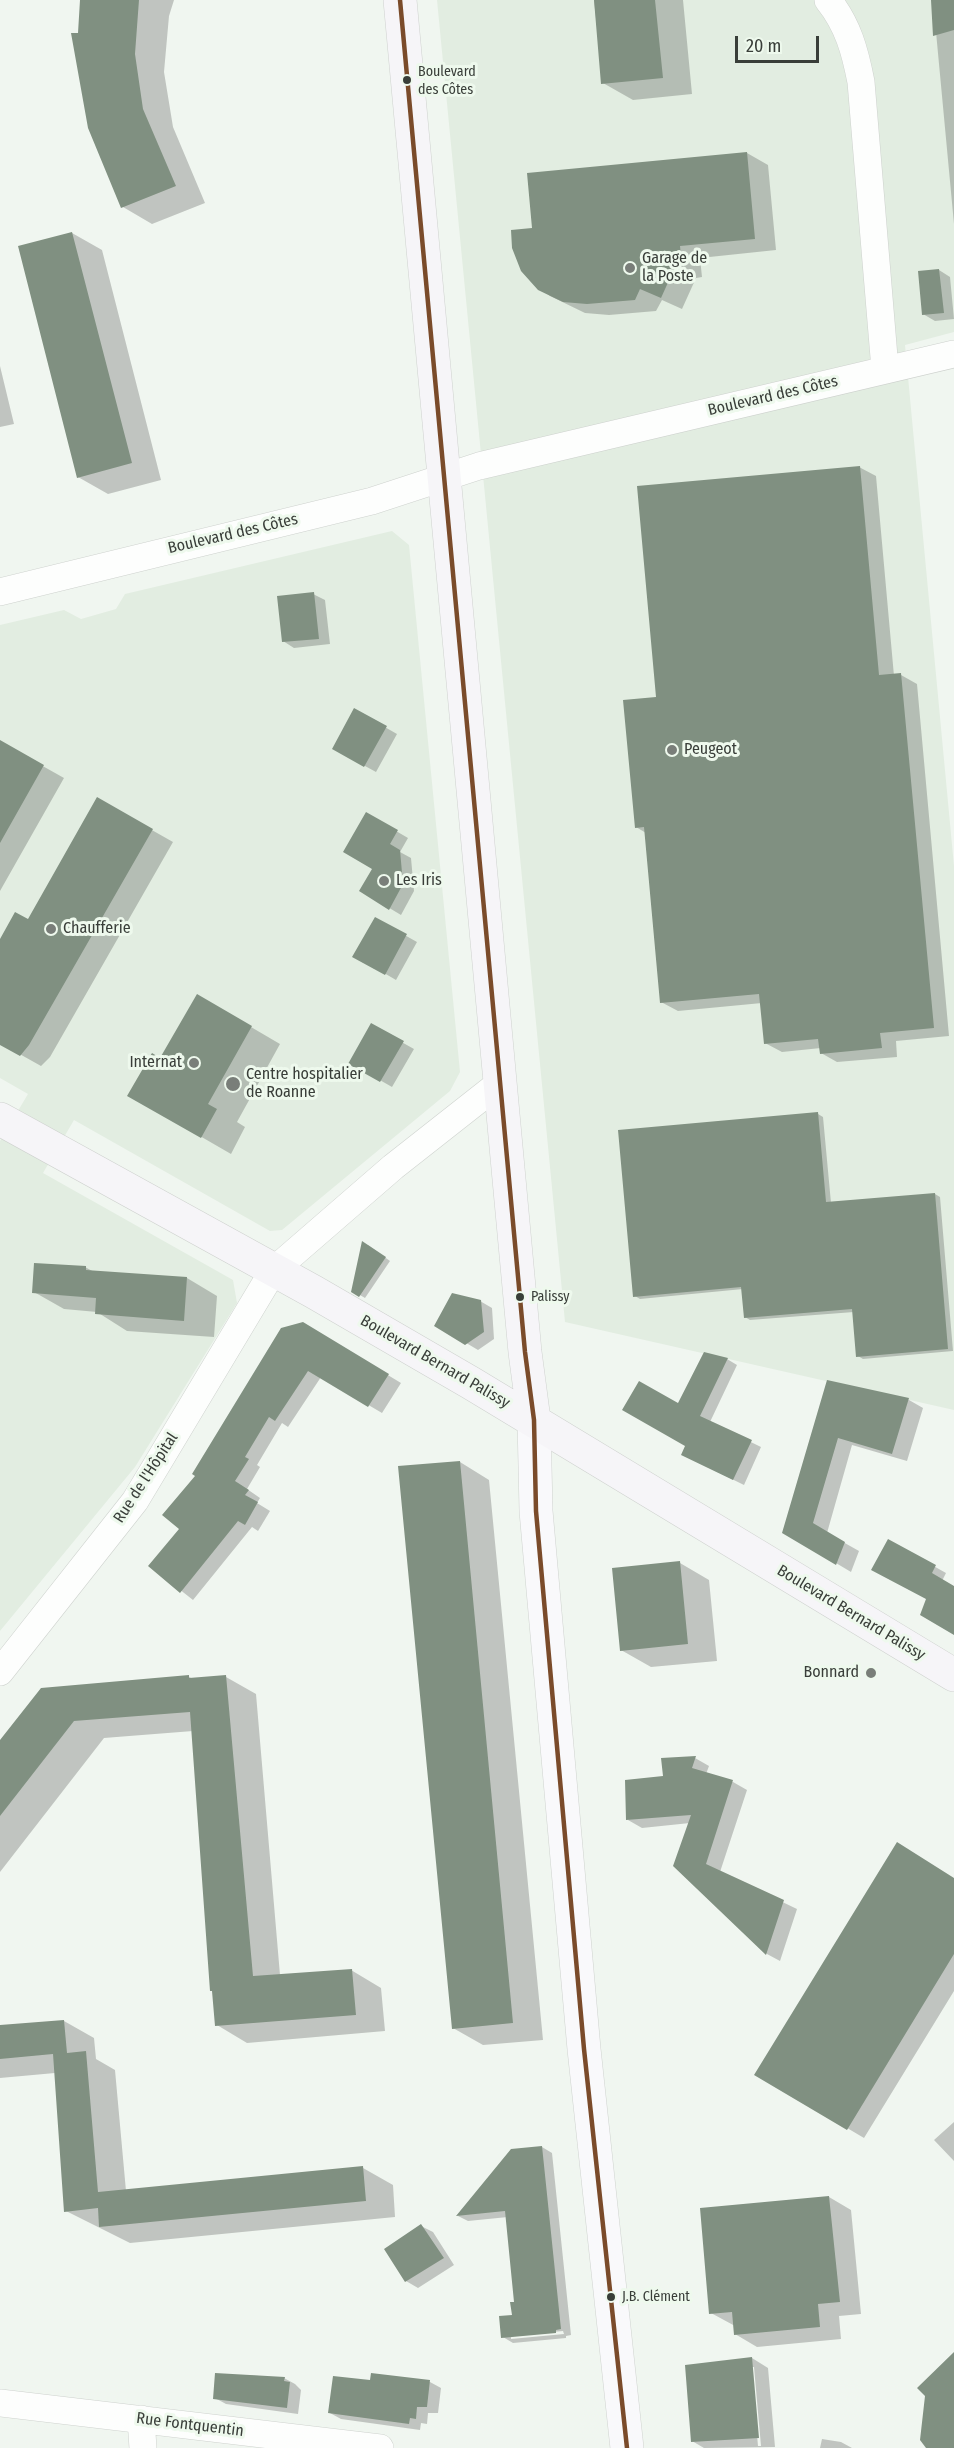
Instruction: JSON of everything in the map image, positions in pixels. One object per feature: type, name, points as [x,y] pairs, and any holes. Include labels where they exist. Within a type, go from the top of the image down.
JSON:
[{"type":"main road","points":[[400,0],[525,1352],[534,1420]]},
{"type":"main road","name":"Boulevard Bernard Palissy","points":[[0,1119],[314,1292],[534,1420],[954,1675]]},
{"type":"street","points":[[828,0],[842,17],[861,82],[885,369]]},
{"type":"street","name":"Boulevard des Côtes","points":[[0,592],[372,501],[444,480],[479,466],[954,354]]},
{"type":"street","name":"Rue de l'Hôpital","points":[[0,1672],[135,1501],[273,1271],[393,1167],[501,1082]]},
{"type":"street","points":[[534,1420],[536,1511],[584,2049],[627,2448]]},
{"type":"street","name":"Rue Fontquentin","points":[[0,2403],[380,2448]]},
{"type":"street","points":[[141,2419],[143,2448]]},
{"type":"shaded area","points":[[437,0],[954,0],[954,332],[905,345],[954,866],[954,1410],[565,1322]]},
{"type":"shaded area","name":"Centre hospitalier de Roanne","points":[[392,531],[409,545],[460,1072],[450,1091],[282,1230],[270,1231],[74,1120],[43,1173],[233,1280],[237,1303],[135,1467],[0,1631],[0,1141],[28,1094],[0,1078],[0,625],[64,610],[81,619],[116,609],[125,594]]},
{"type":"building","points":[[80,0],[139,0],[135,54],[143,109],[176,186],[121,208],[88,128],[71,33],[78,33]]},
{"type":"building","points":[[594,0],[655,0],[663,78],[601,84]]},
{"type":"building","points":[[931,0],[954,0],[954,30],[933,36]]},
{"type":"building","points":[[747,152],[755,239],[680,246],[682,266],[675,267],[661,298],[640,289],[635,300],[587,304],[563,302],[538,290],[521,271],[512,248],[511,230],[532,228],[527,173]]},
{"type":"building","points":[[72,232],[132,463],[77,478],[18,246]]},
{"type":"building","points":[[939,269],[944,313],[922,315],[918,271]]},
{"type":"building","points":[[860,466],[879,675],[901,673],[934,1028],[880,1033],[882,1048],[820,1054],[818,1039],[764,1044],[759,994],[660,1003],[644,827],[635,828],[623,700],[656,697],[637,486]]},
{"type":"building","points":[[314,592],[319,639],[282,642],[277,596]]},
{"type":"building","points":[[354,708],[387,726],[364,767],[332,749]]},
{"type":"building","points":[[0,740],[44,765],[0,843]]},
{"type":"building","name":"Chaufferie","points":[[97,797],[153,829],[29,1045],[20,1056],[0,1045],[0,939],[15,912],[28,919]]},
{"type":"building","points":[[366,812],[398,830],[390,844],[400,850],[403,884],[389,910],[359,891],[372,869],[343,852]]},
{"type":"building","points":[[375,917],[407,934],[385,975],[352,957]]},
{"type":"building","name":"Internat","points":[[197,994],[252,1026],[208,1104],[217,1109],[201,1138],[127,1096],[152,1053],[160,1058]]},
{"type":"building","points":[[371,1023],[404,1041],[380,1082],[348,1064]]},
{"type":"building","points":[[818,1112],[826,1202],[935,1193],[948,1349],[856,1357],[852,1309],[744,1318],[741,1287],[633,1297],[618,1130]]},
{"type":"building","points":[[362,1241],[386,1257],[359,1297],[351,1292]]},
{"type":"building","points":[[34,1263],[86,1266],[86,1270],[187,1277],[184,1321],[95,1314],[96,1298],[32,1293]]},
{"type":"building","points":[[452,1293],[481,1300],[484,1332],[465,1345],[434,1326]]},
{"type":"building","points":[[303,1322],[389,1374],[368,1407],[308,1371],[275,1421],[269,1417],[245,1457],[249,1459],[235,1481],[249,1490],[245,1495],[258,1502],[245,1525],[238,1521],[180,1593],[148,1566],[179,1529],[162,1515],[195,1476],[192,1474],[281,1328]]},
{"type":"building","points":[[704,1352],[728,1358],[700,1416],[752,1440],[733,1480],[681,1455],[685,1446],[622,1410],[639,1381],[678,1403]]},
{"type":"building","points":[[827,1380],[909,1398],[892,1454],[838,1438],[813,1523],[845,1542],[836,1565],[782,1533]]},
{"type":"building","points":[[460,1461],[513,2023],[452,2029],[398,1466]]},
{"type":"building","points":[[888,1539],[936,1565],[932,1573],[954,1586],[954,1635],[920,1615],[926,1599],[871,1570]]},
{"type":"building","points":[[680,1561],[688,1644],[620,1651],[612,1568]]},
{"type":"building","points":[[189,1675],[189,1678],[226,1675],[253,1976],[352,1969],[356,2015],[215,2026],[212,1991],[210,1991],[190,1712],[74,1721],[0,1816],[0,1740],[41,1688]]},
{"type":"building","points":[[696,1756],[692,1768],[733,1780],[706,1864],[784,1900],[766,1955],[673,1866],[691,1815],[626,1820],[625,1780],[663,1776],[661,1758]]},
{"type":"building","points":[[897,1842],[954,1878],[954,1954],[847,2130],[754,2075]]},
{"type":"building","points":[[64,2020],[67,2053],[86,2051],[98,2192],[363,2166],[366,2201],[99,2227],[98,2208],[64,2212],[53,2054],[0,2059],[0,2025]]},
{"type":"building","points":[[542,2146],[561,2329],[556,2330],[556,2333],[501,2338],[499,2316],[512,2315],[510,2302],[514,2302],[505,2211],[456,2216],[511,2149]]},
{"type":"building","points":[[829,2196],[840,2302],[818,2304],[820,2327],[734,2335],[732,2312],[709,2314],[700,2208]]},
{"type":"building","points":[[421,2224],[444,2258],[405,2282],[384,2249]]},
{"type":"building","points":[[954,2352],[954,2448],[926,2448],[920,2440],[925,2396],[917,2388]]},
{"type":"building","points":[[752,2357],[759,2438],[691,2442],[685,2365]]},
{"type":"building","points":[[215,2373],[285,2377],[284,2381],[290,2382],[287,2408],[213,2399]]},
{"type":"building","points":[[371,2373],[430,2380],[427,2407],[417,2407],[416,2419],[410,2418],[409,2424],[328,2413],[333,2376],[370,2380]]},
{"type":"transit line","points":[[400,0],[525,1352],[534,1420],[536,1511],[584,2049],[627,2448]]},
{"type":"place","name":"Boulevard des Côtes","points":[[407,80]]},
{"type":"place","name":"Garage de la Poste","points":[[630,268]]},
{"type":"place","name":"Peugeot","points":[[672,750]]},
{"type":"place","name":"Les Iris","points":[[384,881]]},
{"type":"place","name":"Chaufferie","points":[[51,929]]},
{"type":"place","name":"Internat","points":[[194,1063]]},
{"type":"place","name":"Centre hospitalier de Roanne","points":[[233,1084]]},
{"type":"place","name":"Palissy","points":[[520,1297]]},
{"type":"place","name":"Bonnard","points":[[871,1673]]},
{"type":"place","name":"J.B. Clément","points":[[611,2297]]}]
